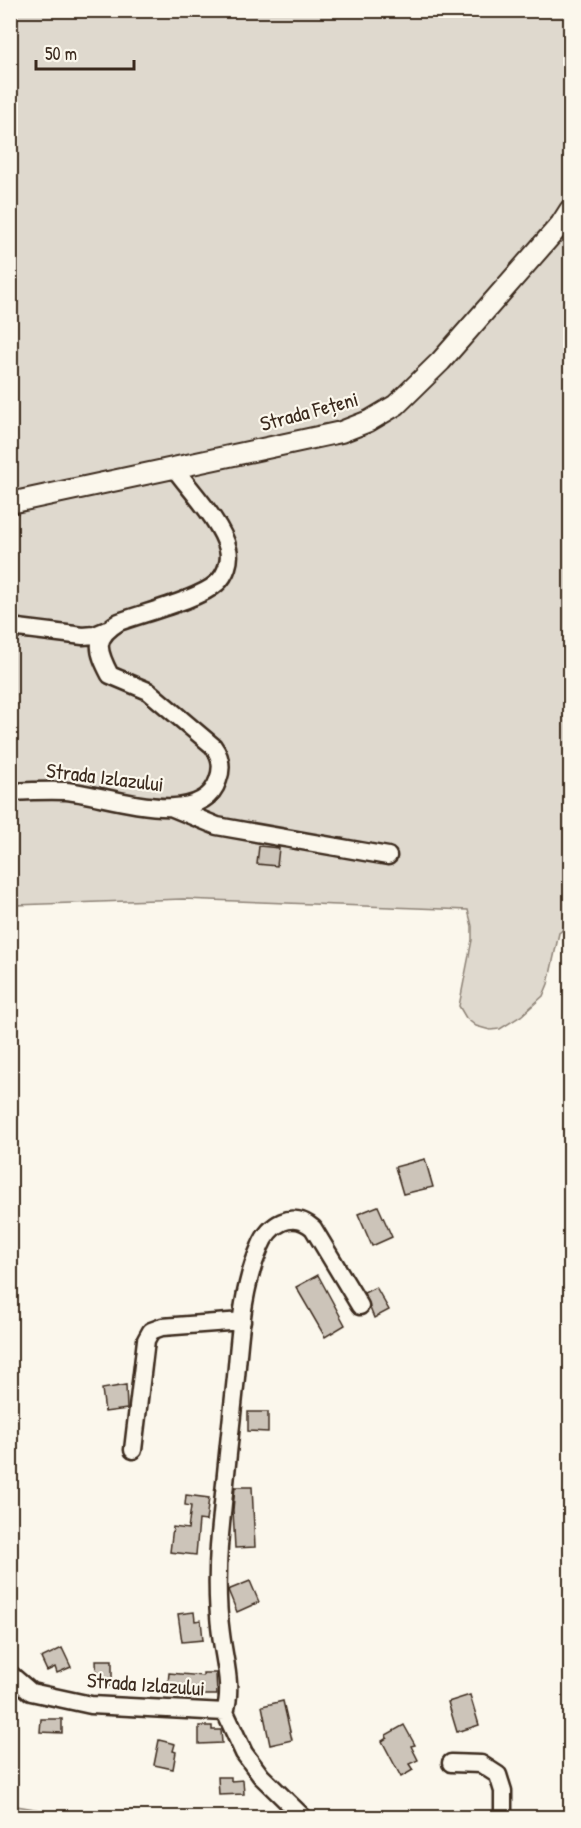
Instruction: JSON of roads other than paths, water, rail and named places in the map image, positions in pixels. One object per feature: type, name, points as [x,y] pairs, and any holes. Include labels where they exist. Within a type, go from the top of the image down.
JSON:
[{"type":"street","name":"Strada Fețeni","points":[[10,504],[341,432],[369,421],[396,405],[441,361],[561,224],[570,210]]},
{"type":"street","points":[[10,627],[83,636],[95,635],[119,622],[200,593],[217,583],[224,574],[229,551],[223,536],[175,469]]},
{"type":"street","name":"Strada Izlazului","points":[[10,792],[67,791],[173,808],[197,804],[215,791],[222,770],[218,754],[196,730],[148,691],[110,675],[99,652],[100,641],[107,630]]},
{"type":"street","points":[[173,808],[217,826],[388,856]]},
{"type":"street","points":[[225,1712],[228,1686],[220,1633],[217,1579],[245,1296],[260,1246],[269,1232],[281,1222],[294,1218],[305,1221],[313,1228],[360,1306]]},
{"type":"street","points":[[133,1450],[146,1340],[151,1330],[162,1327],[242,1321]]},
{"type":"street","name":"Strada Izlazului","points":[[10,1674],[31,1692],[91,1705],[225,1712],[243,1753],[261,1776],[304,1818]]},
{"type":"street","points":[[451,1763],[481,1764],[498,1774],[503,1791],[503,1818]]}]
